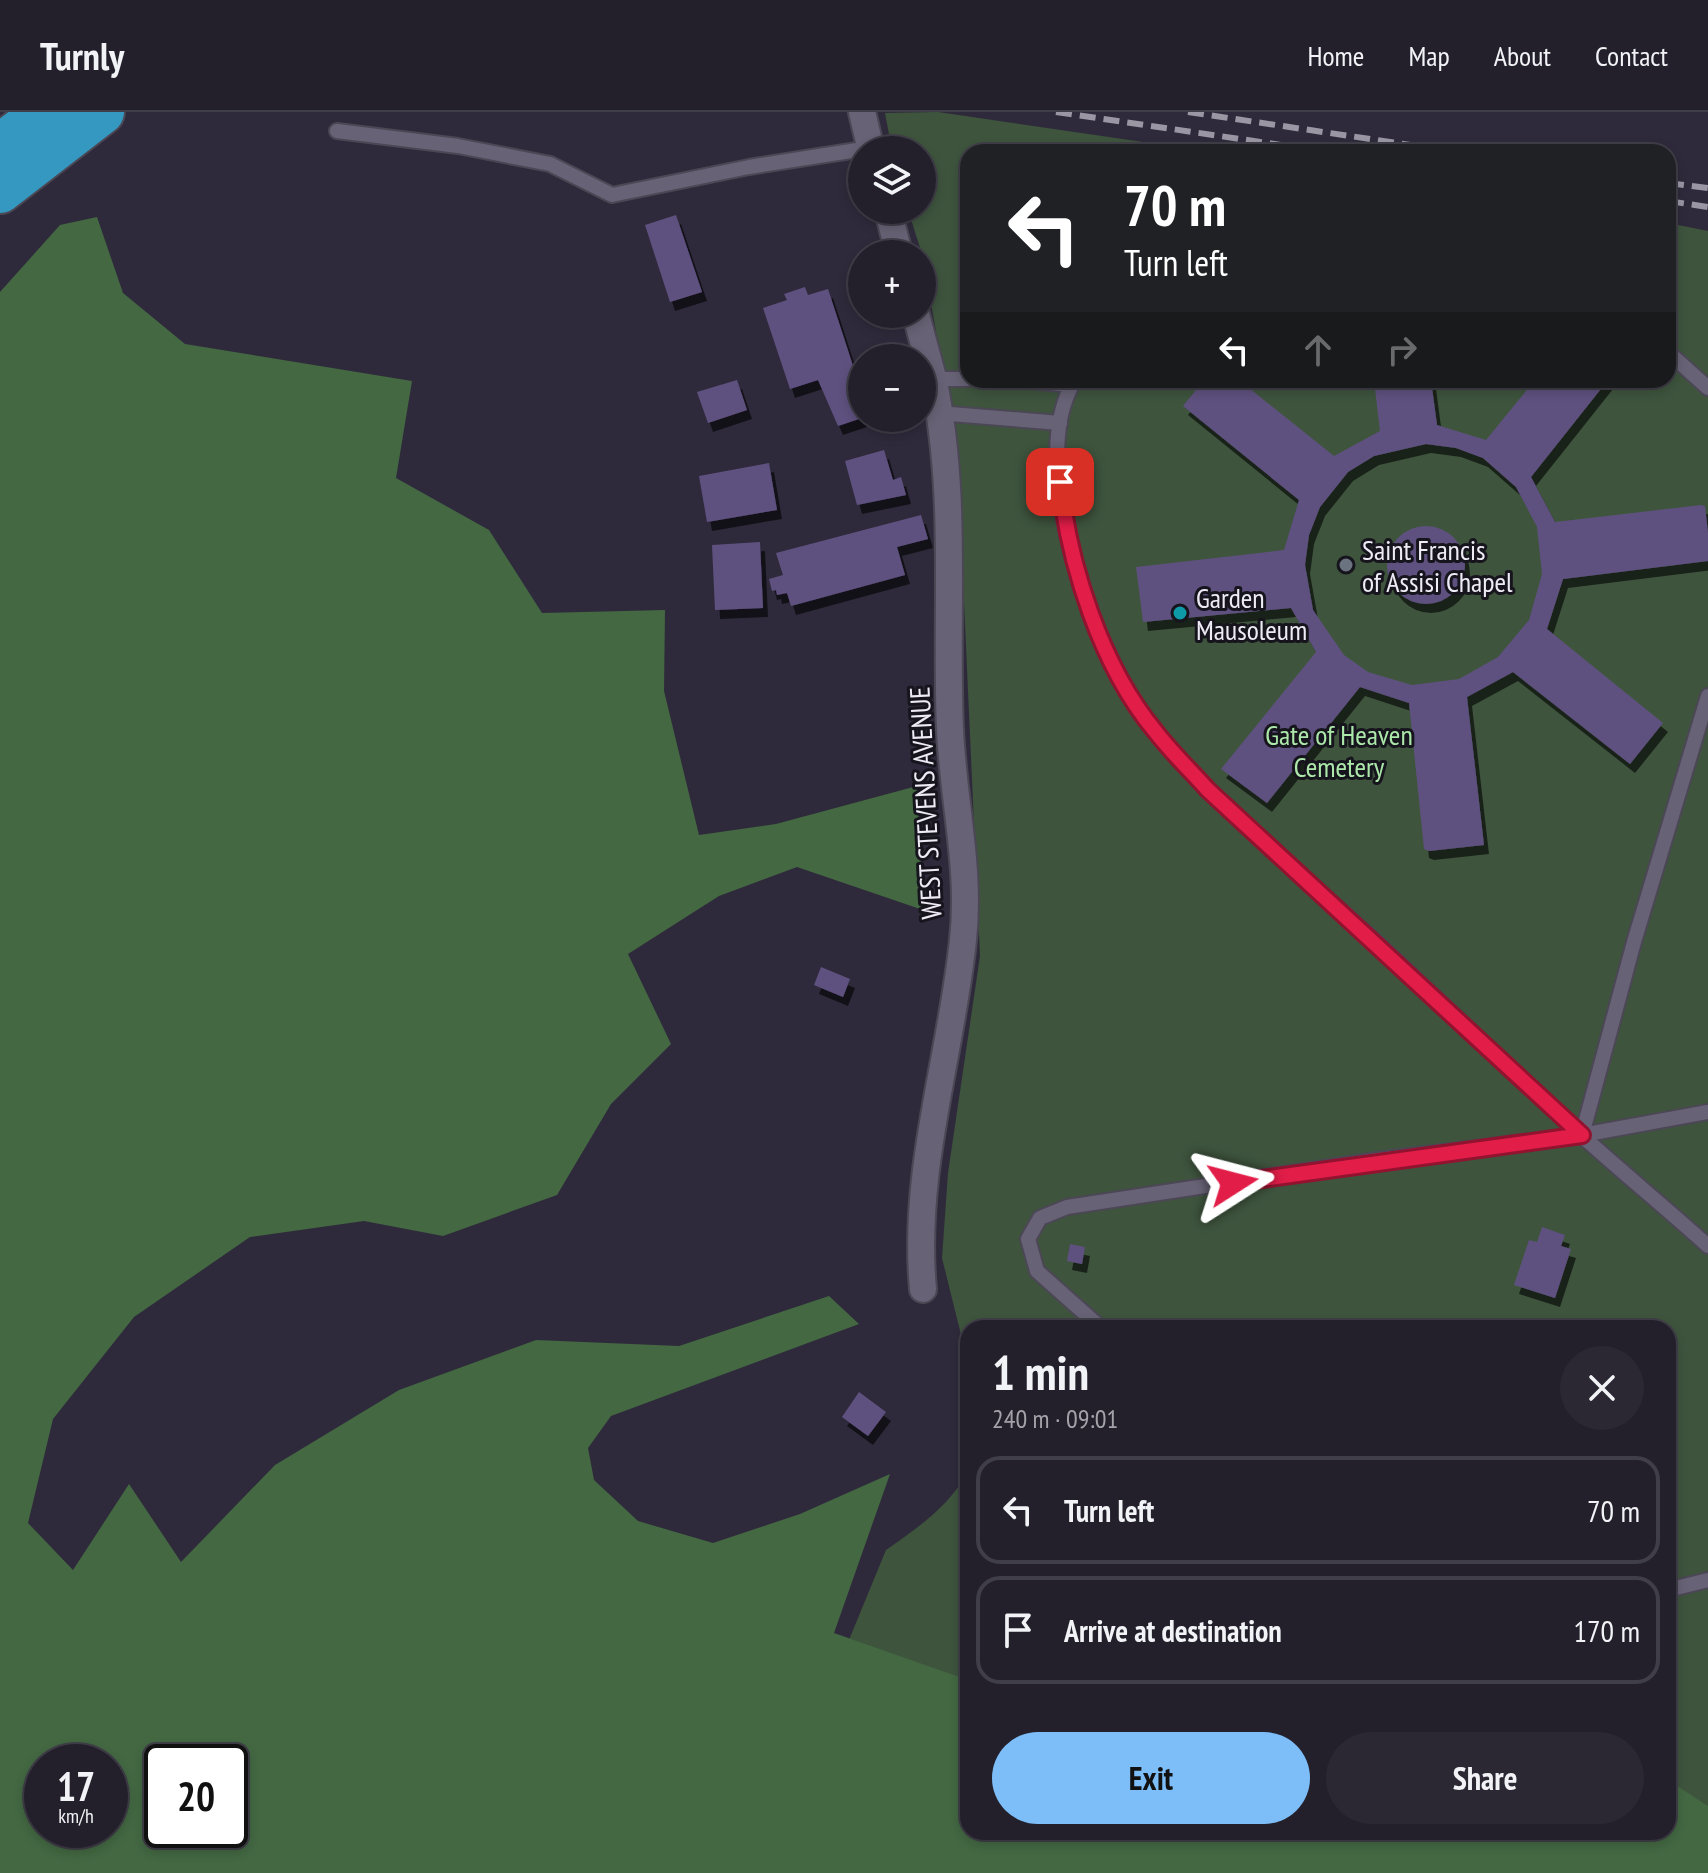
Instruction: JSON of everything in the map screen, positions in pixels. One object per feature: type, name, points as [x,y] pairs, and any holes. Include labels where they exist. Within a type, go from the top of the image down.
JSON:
[{"type":"highway","points":[[0,146],[45,112]]},
{"type":"highway","points":[[0,191],[102,112]]},
{"type":"street","points":[[862,112],[867,136]]},
{"type":"street","name":"WEST STEVENS AVENUE","points":[[923,1289],[920,1257],[925,1180],[942,1057],[960,969],[966,887],[950,733],[946,507],[936,399]]},
{"type":"lane","points":[[337,131],[458,146],[550,164],[612,195],[749,167],[848,152]]},
{"type":"lane","points":[[1676,359],[1708,388]]},
{"type":"lane","points":[[936,379],[960,379]]},
{"type":"lane","points":[[1071,388],[1060,423],[1057,456],[1066,535],[1086,602],[1112,662],[1153,729],[1208,790],[1582,1135],[1708,1246]]},
{"type":"lane","points":[[938,413],[1060,423]]},
{"type":"lane","points":[[1582,1135],[1708,696]]},
{"type":"lane","points":[[1092,1320],[1037,1271],[1028,1239],[1040,1218],[1067,1207],[1377,1160],[1582,1135],[1708,1112]]},
{"type":"lane","points":[[1676,1588],[1708,1580]]},
{"type":"green space","name":"Gate of Heaven Cemetery","points":[[938,112],[1157,144],[960,144],[960,388],[1676,388],[1676,225],[1708,231],[1708,1873],[753,1873],[886,1550],[942,1506],[960,1484],[960,1840],[1676,1840],[1676,1320],[960,1320],[960,1331],[942,1258],[948,1173],[980,956],[957,447],[935,328],[936,240],[918,240],[912,224],[936,224],[936,136],[889,136],[885,113]]},
{"type":"green space","points":[[97,217],[123,293],[185,344],[412,381],[396,478],[489,530],[542,613],[665,610],[664,691],[699,835],[776,824],[917,786],[923,910],[797,867],[719,896],[628,954],[671,1044],[611,1104],[557,1195],[443,1236],[364,1221],[250,1237],[134,1317],[53,1419],[28,1523],[73,1570],[129,1484],[181,1562],[275,1465],[399,1390],[536,1340],[679,1346],[829,1296],[859,1324],[611,1416],[588,1448],[594,1480],[638,1521],[713,1543],[800,1514],[890,1474],[834,1633],[960,1677],[960,1840],[1676,1840],[1676,1785],[1708,1806],[1708,1873],[0,1873],[0,292],[60,225]]},
{"type":"building","points":[[676,215],[702,292],[670,302],[645,225]]},
{"type":"building","points":[[805,287],[808,295],[828,289],[848,350],[848,423],[838,426],[818,380],[790,389],[763,308],[787,300],[784,294]]},
{"type":"building","points":[[737,380],[747,410],[708,423],[697,392]]},
{"type":"building","name":"Garden Mausoleum","points":[[1198,388],[1249,388],[1334,456],[1380,431],[1375,388],[1432,388],[1437,425],[1486,440],[1528,388],[1602,388],[1531,477],[1555,522],[1705,506],[1708,561],[1563,579],[1547,629],[1663,723],[1630,764],[1513,672],[1467,697],[1484,845],[1429,851],[1424,849],[1409,703],[1360,687],[1267,803],[1221,769],[1316,652],[1291,608],[1143,622],[1136,567],[1284,550],[1299,500],[1183,406]],"holes":[[[1426,444],[1456,448],[1483,458],[1516,487],[1537,527],[1542,574],[1529,620],[1498,657],[1459,679],[1412,685],[1368,672],[1344,655],[1313,610],[1305,565],[1309,535],[1320,507],[1348,472],[1374,456]]]},
{"type":"building","points":[[884,450],[893,480],[901,477],[906,495],[857,505],[845,461]]},
{"type":"building","points":[[769,463],[777,510],[707,522],[699,476]]},
{"type":"building","points":[[921,515],[928,539],[897,547],[905,575],[791,606],[787,593],[777,595],[776,590],[772,591],[769,579],[783,575],[776,553]]},
{"type":"building","points":[[1418,526],[1434,526],[1448,532],[1459,543],[1465,565],[1459,587],[1448,598],[1434,604],[1418,604],[1404,598],[1393,587],[1387,573],[1387,557],[1393,543],[1404,532]]},
{"type":"building","points":[[760,542],[763,608],[715,610],[712,545]]},
{"type":"building","points":[[821,967],[850,979],[843,997],[814,985]]},
{"type":"building","points":[[1542,1227],[1565,1235],[1561,1246],[1571,1249],[1555,1298],[1514,1285],[1529,1240],[1537,1242]]},
{"type":"building","points":[[1070,1244],[1085,1247],[1082,1264],[1067,1261]]},
{"type":"building","points":[[859,1392],[886,1412],[868,1436],[842,1417]]},
{"type":"railway","points":[[1056,112],[1274,144]]},
{"type":"railway","points":[[1188,112],[1404,144]]},
{"type":"railway","points":[[1676,184],[1708,188]]},
{"type":"railway","points":[[1676,202],[1708,207]]},
{"type":"place","name":"Saint Francis of Assisi Chapel","points":[[1346,565]]},
{"type":"place","name":"Garden Mausoleum","points":[[1180,613]]},
{"type":"route","points":[[1060,482],[1066,535],[1086,602],[1112,662],[1153,729],[1208,790],[1582,1135],[1377,1160],[1233,1183]]}]
